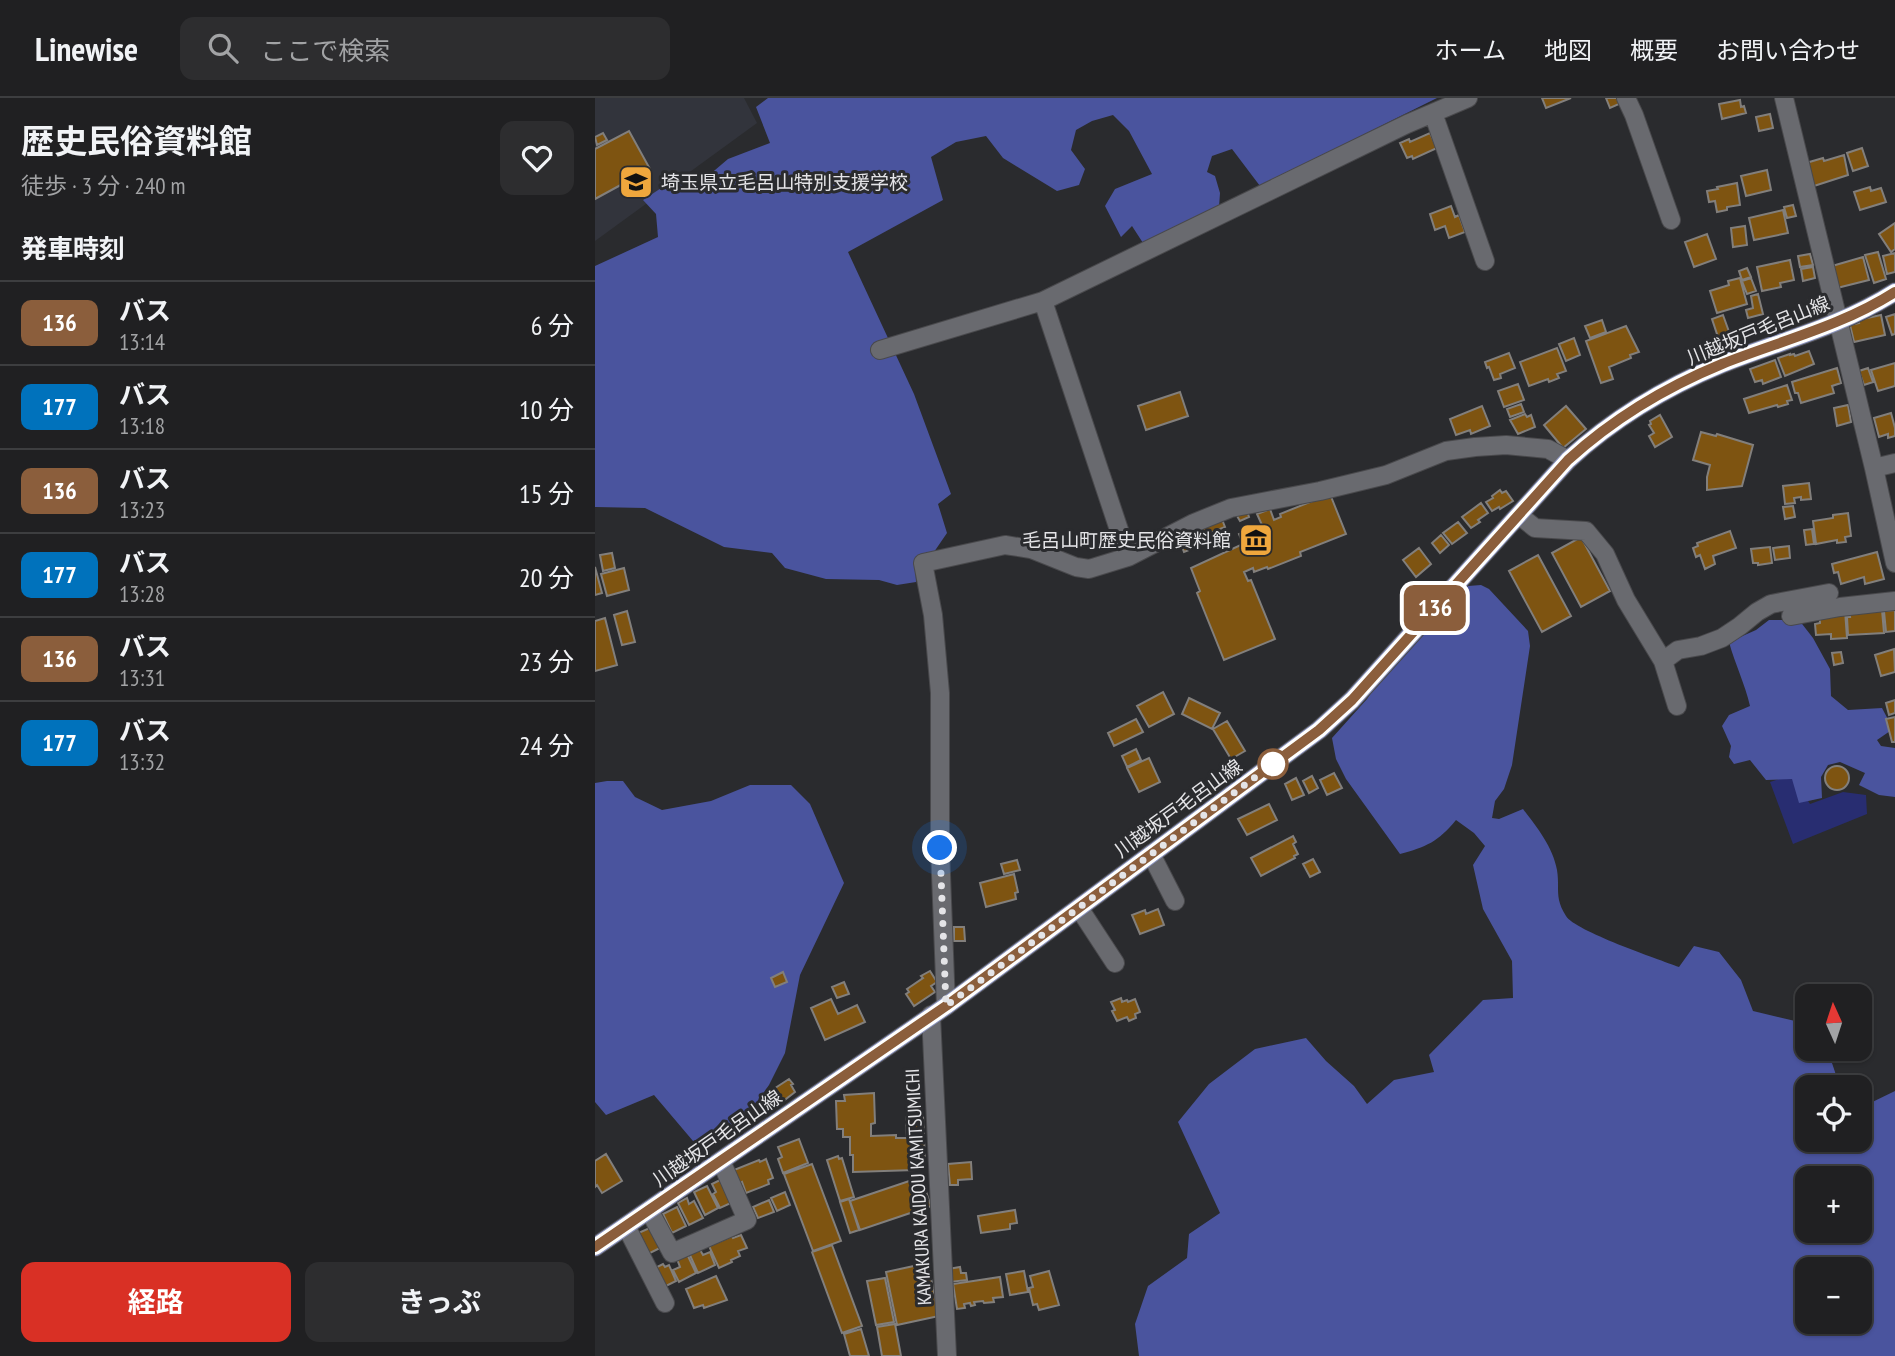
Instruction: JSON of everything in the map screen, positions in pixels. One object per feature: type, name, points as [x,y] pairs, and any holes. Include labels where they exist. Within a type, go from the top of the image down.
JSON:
[{"type":"main road","name":"川越坂戸毛呂山線","points":[[595,1247],[938,1010],[1309,737],[1343,708],[1568,460],[1624,415],[1672,387],[1721,365],[1837,322],[1895,292]]},
{"type":"street","points":[[880,350],[1044,301],[1407,124],[1435,107],[1468,98]]},
{"type":"street","points":[[1626,98],[1671,220]]},
{"type":"street","points":[[1784,98],[1895,563]]},
{"type":"street","points":[[1435,107],[1485,261]]},
{"type":"street","points":[[1044,301],[1128,557],[1194,523],[1231,508],[1386,475],[1446,451],[1506,445],[1549,449],[1568,460]]},
{"type":"street","points":[[1874,468],[1895,463]]},
{"type":"street","points":[[1519,515],[1535,528],[1586,531],[1605,554],[1626,600],[1663,661],[1677,706]]},
{"type":"street","name":"KAMAKURA KAIDOU KAMITSUMICHI","points":[[947,1356],[938,1010],[940,694],[933,615],[923,564],[1005,545],[1031,549],[1076,567],[1089,569],[1128,557]]},
{"type":"street","points":[[1663,661],[1678,650],[1701,646],[1722,638],[1771,604],[1829,593]]},
{"type":"street","points":[[1791,616],[1895,601]]},
{"type":"street","points":[[1151,854],[1175,901]]},
{"type":"street","points":[[1079,908],[1115,963]]},
{"type":"street","points":[[649,1210],[672,1253],[747,1220],[721,1161]]},
{"type":"street","points":[[626,1226],[665,1303]]},
{"type":"shaded area","name":"埼玉県立毛呂山特別支援学校","points":[[595,98],[744,98],[757,123],[595,241]]},
{"type":"shaded area","points":[[768,98],[1437,98],[1260,186],[1232,149],[1212,156],[1207,172],[1215,176],[1220,193],[1219,207],[1143,243],[1132,226],[1121,237],[1105,206],[1115,189],[1152,174],[1129,131],[1113,115],[1092,121],[1076,130],[1071,150],[1085,169],[1079,185],[1057,191],[1003,158],[986,136],[956,142],[931,157],[943,200],[848,252],[914,394],[951,494],[938,504],[947,533],[934,552],[915,557],[916,582],[897,585],[879,580],[826,579],[785,568],[772,553],[724,547],[645,508],[595,507],[595,266],[658,237],[656,214],[643,200],[684,173],[708,176],[728,159],[770,143],[756,107]]},
{"type":"shaded area","points":[[1481,585],[1489,589],[1528,631],[1530,646],[1512,765],[1504,789],[1495,801],[1492,818],[1499,819],[1523,809],[1552,853],[1557,870],[1559,898],[1566,916],[1600,937],[1679,967],[1694,946],[1719,952],[1741,980],[1753,1011],[1795,1021],[1795,1061],[1831,1061],[1836,1075],[1795,1075],[1795,1152],[1872,1152],[1872,1102],[1895,1091],[1895,1356],[1139,1356],[1135,1324],[1148,1286],[1187,1258],[1189,1234],[1220,1213],[1178,1122],[1209,1084],[1255,1049],[1306,1038],[1326,1061],[1354,1086],[1367,1104],[1394,1080],[1434,1072],[1429,1055],[1483,1000],[1513,998],[1512,961],[1483,909],[1473,865],[1485,846],[1474,833],[1456,820],[1431,843],[1400,854],[1346,779],[1336,759],[1332,738],[1455,594],[1468,586]]},
{"type":"shaded area","points":[[1769,620],[1799,620],[1813,638],[1830,669],[1831,696],[1848,710],[1882,708],[1893,729],[1877,740],[1881,746],[1895,748],[1895,797],[1879,795],[1859,785],[1865,773],[1840,762],[1828,765],[1821,777],[1822,798],[1799,803],[1792,779],[1766,780],[1750,760],[1734,764],[1729,757],[1731,746],[1722,726],[1729,715],[1750,706],[1729,642],[1756,630]]},
{"type":"shaded area","points":[[1792,775],[1810,804],[1843,792],[1866,795],[1867,814],[1793,844],[1770,782]]},
{"type":"shaded area","points":[[623,781],[635,797],[662,810],[711,801],[750,785],[791,785],[810,804],[844,883],[800,975],[785,1053],[769,1085],[747,1116],[723,1136],[693,1141],[654,1095],[606,1115],[595,1102],[595,783]]},
{"type":"building","points":[[1542,98],[1571,98],[1546,108]]},
{"type":"building","points":[[1606,98],[1617,98],[1619,104],[1610,108]]},
{"type":"building","points":[[1740,100],[1746,113],[1722,119],[1719,104]]},
{"type":"building","points":[[1770,114],[1773,128],[1759,131],[1756,117]]},
{"type":"building","points":[[629,131],[650,169],[595,199],[595,149]]},
{"type":"building","points":[[603,133],[607,140],[597,145],[595,137]]},
{"type":"building","points":[[1430,133],[1437,148],[1413,159],[1412,156],[1407,158],[1400,143],[1409,139],[1410,142]]},
{"type":"building","points":[[1862,148],[1868,166],[1853,171],[1847,153]]},
{"type":"building","points":[[1844,155],[1848,175],[1814,186],[1806,163]]},
{"type":"building","points":[[1767,170],[1771,190],[1746,196],[1741,176]]},
{"type":"building","points":[[1737,183],[1740,205],[1717,212],[1715,201],[1709,202],[1707,191]]},
{"type":"building","points":[[1870,187],[1871,191],[1881,188],[1886,202],[1860,210],[1854,192]]},
{"type":"building","points":[[1793,205],[1796,216],[1787,218],[1784,207]]},
{"type":"building","points":[[1451,206],[1455,217],[1459,215],[1465,232],[1449,238],[1445,226],[1435,230],[1430,214]]},
{"type":"building","points":[[1783,210],[1788,233],[1754,240],[1749,218]]},
{"type":"building","points":[[1895,223],[1895,249],[1891,252],[1879,234]]},
{"type":"building","points":[[1745,226],[1747,245],[1733,247],[1731,228]]},
{"type":"building","points":[[1707,234],[1716,259],[1694,267],[1685,242]]},
{"type":"building","points":[[1878,252],[1886,279],[1874,283],[1865,255]]},
{"type":"building","points":[[1895,253],[1895,272],[1887,274],[1883,256]]},
{"type":"building","points":[[1810,254],[1813,265],[1800,267],[1798,256]]},
{"type":"building","points":[[1863,257],[1869,280],[1837,288],[1832,266]]},
{"type":"building","points":[[1790,260],[1794,280],[1780,283],[1781,287],[1762,291],[1757,267]]},
{"type":"building","points":[[1813,267],[1815,278],[1803,281],[1801,269]]},
{"type":"building","points":[[1747,268],[1751,277],[1742,280],[1739,271]]},
{"type":"building","points":[[1740,278],[1747,304],[1717,313],[1710,291]]},
{"type":"building","points":[[1751,278],[1756,291],[1747,294],[1742,281]]},
{"type":"building","points":[[1758,294],[1763,314],[1748,318],[1746,310],[1753,308],[1751,296]]},
{"type":"building","points":[[1822,297],[1825,313],[1812,316],[1809,300]]},
{"type":"building","points":[[1895,314],[1895,334],[1892,335],[1886,317]]},
{"type":"building","points":[[1723,315],[1732,340],[1720,343],[1712,319]]},
{"type":"building","points":[[1881,315],[1885,335],[1854,342],[1850,325],[1859,323],[1858,320]]},
{"type":"building","points":[[1602,320],[1606,332],[1590,338],[1585,326]]},
{"type":"building","points":[[1626,326],[1639,352],[1609,367],[1613,379],[1601,383],[1586,341]]},
{"type":"building","points":[[1574,338],[1580,355],[1566,361],[1559,344]]},
{"type":"building","points":[[1557,348],[1566,371],[1557,374],[1559,378],[1529,386],[1520,362]]},
{"type":"building","points":[[1809,351],[1814,364],[1785,376],[1778,358]]},
{"type":"building","points":[[1509,353],[1515,368],[1500,374],[1501,378],[1494,380],[1485,362]]},
{"type":"building","points":[[1775,360],[1781,377],[1763,384],[1762,380],[1755,382],[1750,369]]},
{"type":"building","points":[[1895,363],[1895,386],[1878,391],[1871,370]]},
{"type":"building","points":[[1837,368],[1841,383],[1832,386],[1834,393],[1801,403],[1792,382]]},
{"type":"building","points":[[1868,368],[1873,382],[1864,385],[1859,371]]},
{"type":"building","points":[[1518,384],[1524,400],[1504,407],[1498,391]]},
{"type":"building","points":[[1787,385],[1792,400],[1787,401],[1788,404],[1749,413],[1744,399]]},
{"type":"building","points":[[1180,392],[1188,416],[1146,430],[1138,406]]},
{"type":"building","points":[[1521,404],[1524,412],[1510,417],[1507,409]]},
{"type":"building","points":[[1848,405],[1851,422],[1837,426],[1834,408]]},
{"type":"building","points":[[1482,406],[1490,426],[1471,434],[1470,430],[1456,435],[1450,419]]},
{"type":"building","points":[[1566,406],[1586,429],[1563,448],[1544,425]]},
{"type":"building","points":[[1891,413],[1895,436],[1888,438],[1888,434],[1879,437],[1874,418]]},
{"type":"building","points":[[1525,414],[1527,417],[1531,415],[1535,427],[1518,434],[1510,420]]},
{"type":"building","points":[[1660,415],[1672,437],[1655,447],[1649,436],[1654,433],[1649,425],[1650,421]]},
{"type":"building","points":[[1701,432],[1753,445],[1742,486],[1707,490],[1710,465],[1693,460]]},
{"type":"building","points":[[1809,483],[1811,499],[1794,498],[1795,503],[1785,504],[1783,486]]},
{"type":"building","points":[[1500,490],[1502,493],[1506,491],[1513,501],[1492,511],[1486,502]]},
{"type":"building","points":[[1330,494],[1346,534],[1300,552],[1301,556],[1268,569],[1267,567],[1254,572],[1253,568],[1244,572],[1248,581],[1251,580],[1275,639],[1224,660],[1197,593],[1200,591],[1191,568],[1243,544],[1239,534],[1262,525],[1257,514],[1270,509],[1274,520],[1281,517],[1280,514]]},
{"type":"building","points":[[1481,503],[1488,513],[1471,528],[1462,517]]},
{"type":"building","points":[[1793,506],[1795,517],[1785,519],[1783,507]]},
{"type":"building","points":[[1247,511],[1249,517],[1240,521],[1237,516]]},
{"type":"building","points":[[1848,513],[1851,536],[1845,537],[1846,542],[1837,543],[1837,540],[1816,544],[1813,521]]},
{"type":"building","points":[[1221,517],[1225,527],[1198,538],[1194,528]]},
{"type":"building","points":[[1458,522],[1467,533],[1452,544],[1443,533]]},
{"type":"building","points":[[1812,529],[1814,544],[1806,545],[1804,530]]},
{"type":"building","points":[[1190,531],[1197,547],[1184,552],[1178,536]]},
{"type":"building","points":[[1730,531],[1736,548],[1713,556],[1715,564],[1705,569],[1700,555],[1696,557],[1693,548],[1698,546],[1697,543]]},
{"type":"building","points":[[1441,535],[1449,545],[1440,553],[1432,543]]},
{"type":"building","points":[[1581,537],[1610,591],[1581,607],[1552,553]]},
{"type":"building","points":[[1789,546],[1790,558],[1775,560],[1773,548]]},
{"type":"building","points":[[1770,547],[1772,563],[1753,563],[1751,549]]},
{"type":"building","points":[[1419,548],[1431,564],[1416,577],[1403,560]]},
{"type":"building","points":[[1877,552],[1884,579],[1865,584],[1864,577],[1841,584],[1838,572],[1834,573],[1832,564]]},
{"type":"building","points":[[612,553],[615,568],[603,571],[600,555]]},
{"type":"building","points":[[1538,555],[1571,616],[1542,632],[1509,571]]},
{"type":"building","points":[[595,567],[602,593],[595,595]]},
{"type":"building","points":[[624,568],[629,590],[607,596],[601,574]]},
{"type":"building","points":[[1845,610],[1847,638],[1831,639],[1831,634],[1816,635],[1815,624],[1820,623],[1819,611]]},
{"type":"building","points":[[1882,610],[1884,633],[1848,635],[1849,612]]},
{"type":"building","points":[[1895,610],[1895,631],[1886,632],[1884,611]]},
{"type":"building","points":[[627,611],[635,642],[622,645],[614,615]]},
{"type":"building","points":[[605,618],[617,665],[595,671],[595,621]]},
{"type":"building","points":[[1894,649],[1895,672],[1881,676],[1875,655]]},
{"type":"building","points":[[1841,652],[1843,663],[1834,665],[1832,653]]},
{"type":"building","points":[[1163,692],[1174,714],[1149,727],[1137,706]]},
{"type":"building","points":[[1189,698],[1220,713],[1212,729],[1182,714]]},
{"type":"building","points":[[1895,700],[1895,713],[1889,715],[1886,703]]},
{"type":"building","points":[[1895,717],[1895,742],[1892,742],[1886,719]]},
{"type":"building","points":[[1136,719],[1143,732],[1114,746],[1108,733]]},
{"type":"building","points":[[1227,721],[1245,751],[1231,759],[1213,729]]},
{"type":"building","points":[[1136,749],[1141,760],[1127,767],[1122,756]]},
{"type":"building","points":[[1149,758],[1160,782],[1139,792],[1127,768]]},
{"type":"building","points":[[1837,766],[1846,769],[1849,778],[1846,787],[1837,790],[1828,787],[1825,778],[1828,769]]},
{"type":"building","points":[[1334,773],[1342,788],[1327,795],[1320,780]]},
{"type":"building","points":[[1312,776],[1318,788],[1309,793],[1303,781]]},
{"type":"building","points":[[1296,778],[1304,795],[1292,800],[1285,784]]},
{"type":"building","points":[[1269,804],[1277,820],[1247,835],[1238,819]]},
{"type":"building","points":[[1293,836],[1296,842],[1293,844],[1298,854],[1295,858],[1261,876],[1251,858]]},
{"type":"building","points":[[1313,859],[1320,872],[1310,877],[1303,864]]},
{"type":"building","points":[[1017,860],[1020,870],[1004,874],[1001,864]]},
{"type":"building","points":[[1014,874],[1018,892],[1015,893],[1016,899],[986,907],[980,883]]},
{"type":"building","points":[[1158,909],[1164,925],[1140,934],[1132,915],[1145,910],[1146,914]]},
{"type":"building","points":[[954,927],[964,927],[965,941],[954,941]]},
{"type":"building","points":[[930,971],[937,982],[931,986],[935,992],[914,1006],[906,994],[909,992],[907,989]]},
{"type":"building","points":[[783,972],[787,982],[775,987],[771,978]]},
{"type":"building","points":[[844,982],[849,994],[837,998],[832,987]]},
{"type":"building","points":[[1121,998],[1122,1002],[1135,999],[1140,1012],[1135,1014],[1136,1018],[1129,1021],[1127,1017],[1117,1021],[1111,1002]]},
{"type":"building","points":[[831,999],[838,1014],[857,1005],[865,1022],[825,1040],[811,1008]]},
{"type":"building","points":[[789,1079],[795,1092],[773,1109],[766,1099],[766,1094]]},
{"type":"building","points":[[874,1093],[875,1123],[871,1124],[871,1136],[896,1135],[896,1138],[907,1138],[906,1117],[923,1116],[925,1161],[915,1161],[915,1170],[853,1172],[850,1137],[843,1137],[843,1129],[837,1129],[836,1101],[845,1101],[844,1095]]},
{"type":"building","points":[[799,1139],[808,1163],[783,1173],[778,1159],[782,1157],[778,1147]]},
{"type":"building","points":[[606,1154],[622,1181],[602,1193],[597,1185],[595,1187],[595,1161]]},
{"type":"building","points":[[838,1156],[839,1159],[842,1158],[854,1197],[840,1201],[827,1160]]},
{"type":"building","points":[[766,1159],[773,1178],[768,1180],[769,1184],[746,1193],[734,1170]]},
{"type":"building","points":[[971,1162],[972,1179],[958,1180],[958,1185],[950,1185],[948,1164]]},
{"type":"building","points":[[812,1164],[841,1241],[813,1251],[784,1174]]},
{"type":"building","points":[[921,1177],[931,1206],[860,1230],[850,1201]]},
{"type":"building","points":[[722,1179],[733,1202],[720,1208],[713,1194],[716,1192],[712,1184]]},
{"type":"building","points":[[707,1186],[718,1208],[705,1215],[694,1192]]},
{"type":"building","points":[[785,1192],[790,1205],[777,1211],[771,1198]]},
{"type":"building","points":[[687,1198],[689,1204],[694,1201],[703,1218],[689,1225],[678,1203]]},
{"type":"building","points":[[849,1199],[859,1230],[850,1233],[840,1202]]},
{"type":"building","points":[[769,1200],[774,1212],[758,1218],[753,1207]]},
{"type":"building","points":[[677,1207],[686,1226],[672,1233],[663,1214]]},
{"type":"building","points":[[1015,1210],[1017,1223],[1010,1224],[1010,1229],[981,1233],[978,1216]]},
{"type":"building","points":[[652,1227],[662,1247],[646,1255],[636,1234]]},
{"type":"building","points":[[741,1235],[747,1248],[738,1251],[740,1256],[719,1268],[709,1246]]},
{"type":"building","points":[[832,1245],[862,1326],[842,1333],[812,1252]]},
{"type":"building","points":[[699,1248],[703,1255],[710,1252],[715,1265],[698,1273],[689,1253]]},
{"type":"building","points":[[687,1254],[696,1273],[679,1282],[673,1270],[680,1267],[677,1259]]},
{"type":"building","points":[[663,1264],[665,1267],[669,1265],[676,1281],[662,1288],[653,1269]]},
{"type":"building","points":[[923,1264],[924,1270],[929,1269],[939,1316],[897,1325],[886,1272]]},
{"type":"building","points":[[960,1267],[961,1273],[966,1273],[967,1280],[950,1282],[948,1269]]},
{"type":"building","points":[[1024,1271],[1028,1292],[1010,1295],[1006,1274]]},
{"type":"building","points":[[1049,1271],[1059,1305],[1039,1310],[1037,1304],[1033,1305],[1029,1288],[1033,1287],[1030,1276]]},
{"type":"building","points":[[716,1276],[727,1300],[704,1308],[703,1305],[694,1308],[686,1289]]},
{"type":"building","points":[[1000,1277],[1003,1297],[993,1298],[994,1302],[974,1302],[975,1305],[971,1306],[970,1303],[964,1304],[965,1308],[957,1309],[953,1284]]},
{"type":"building","points":[[885,1278],[894,1322],[876,1325],[867,1281]]},
{"type":"building","points":[[895,1324],[901,1356],[882,1356],[877,1327]]},
{"type":"building","points":[[861,1329],[869,1356],[850,1356],[844,1334]]},
{"type":"bus line","name":"136","points":[[595,1247],[946,1006],[1319,730],[1352,700],[1568,460],[1624,415],[1672,387],[1721,365],[1837,322],[1895,292]]},
{"type":"place","name":"埼玉県立毛呂山特別支援学校","points":[[636,182]]},
{"type":"place","name":"毛呂山町歴史民俗資料館","points":[[1256,540]]},
{"type":"route","points":[[940,848],[946,1006],[1273,764]]}]
